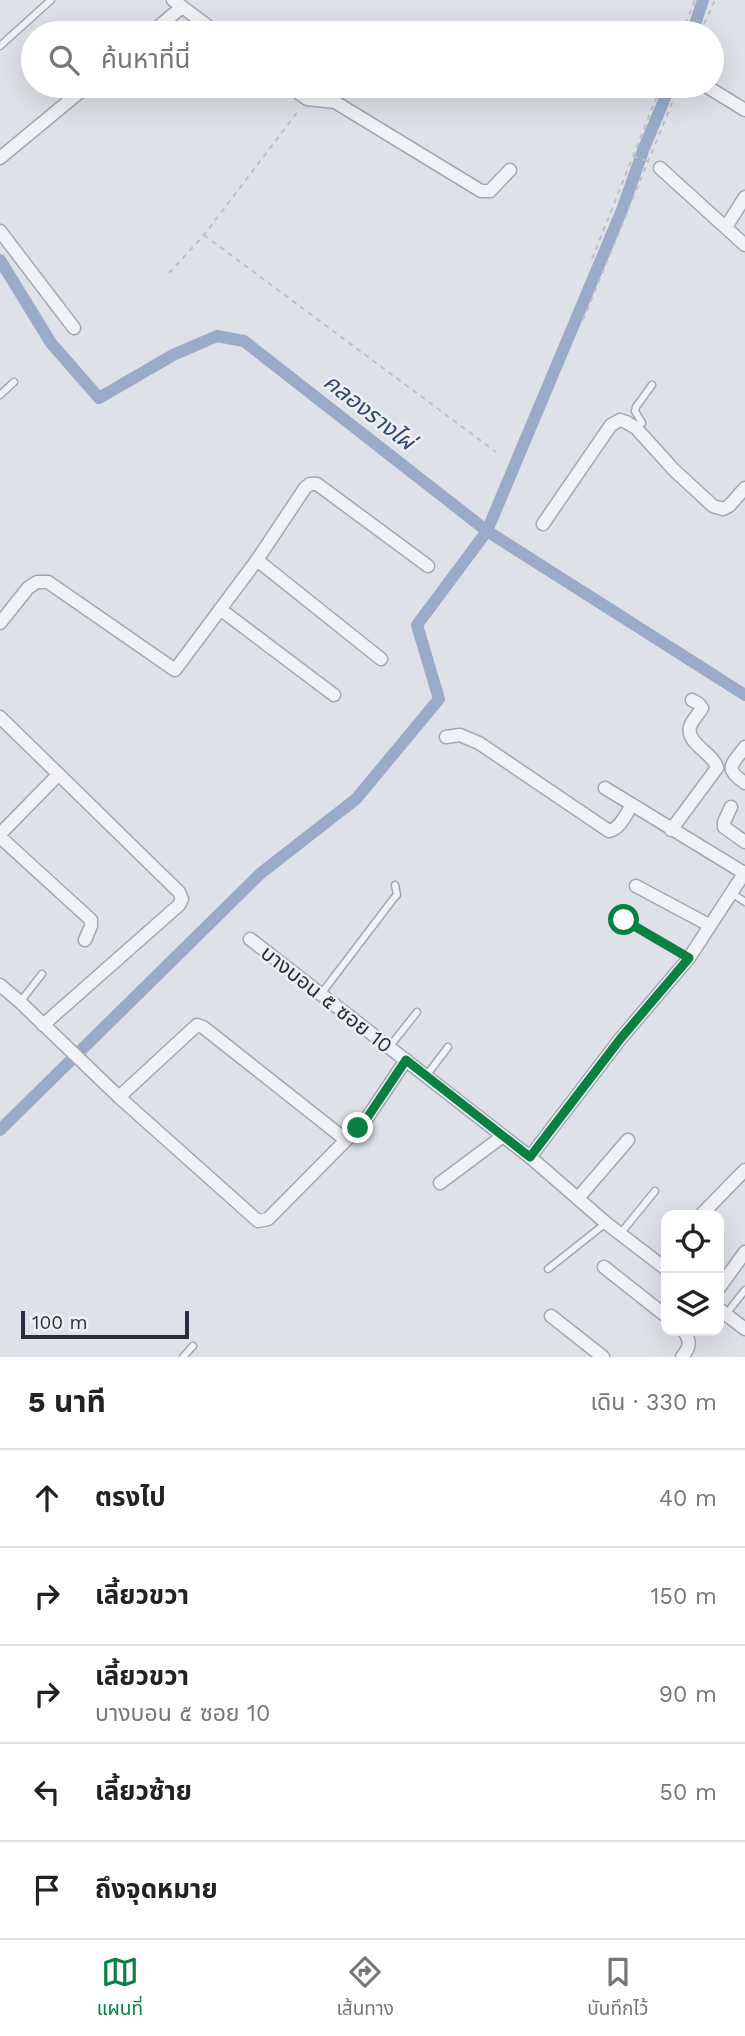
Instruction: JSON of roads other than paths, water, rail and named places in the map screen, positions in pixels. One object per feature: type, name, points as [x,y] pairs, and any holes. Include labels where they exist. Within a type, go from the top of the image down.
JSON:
[{"type":"street","points":[[161,21],[177,4],[200,21]]},
{"type":"street","points":[[724,97],[745,110]]},
{"type":"street","points":[[0,158],[72,98]]},
{"type":"street","points":[[306,98],[335,102],[481,191],[490,191],[510,170]]},
{"type":"street","points":[[654,165],[745,245]]},
{"type":"street","points":[[726,227],[745,197]]},
{"type":"street","points":[[0,231],[74,328]]},
{"type":"street","points":[[543,524],[611,425],[620,421],[636,428],[674,470],[713,506],[723,509],[729,506],[745,488]]},
{"type":"street","points":[[0,623],[28,588],[37,582],[48,582],[175,670],[310,484],[317,484],[428,566]]},
{"type":"street","points":[[257,560],[381,659]]},
{"type":"street","points":[[220,609],[334,695]]},
{"type":"street","points":[[671,830],[717,768],[715,760],[690,734],[690,727],[702,708],[692,700]]},
{"type":"street","points":[[0,717],[179,892],[182,899],[179,905],[43,1025]]},
{"type":"street","points":[[446,737],[460,735],[479,743],[609,831],[618,827],[632,805]]},
{"type":"street","points":[[745,747],[730,769],[732,774],[745,783]]},
{"type":"street","points":[[58,775],[0,835],[87,914],[91,926],[85,940]]},
{"type":"street","points":[[530,1157],[621,1038],[689,958],[745,873],[605,788]]},
{"type":"street","points":[[731,807],[724,827],[745,842]]},
{"type":"street","points":[[636,886],[709,925]]},
{"type":"street","name":"บางบอน ๕ ซอย 10","points":[[250,939],[530,1157],[620,1234],[661,1260]]},
{"type":"street","points":[[0,985],[119,1097],[258,1221],[268,1219],[365,1121],[406,1060]]},
{"type":"street","points":[[119,1097],[197,1025],[346,1140]]},
{"type":"street","points":[[440,1183],[503,1136]]},
{"type":"street","points":[[578,1198],[628,1140]]},
{"type":"street","points":[[706,1210],[745,1170]]},
{"type":"street","points":[[724,1281],[745,1252]]},
{"type":"street","points":[[604,1267],[661,1312]]},
{"type":"street","points":[[724,1312],[743,1324]]},
{"type":"street","points":[[551,1316],[603,1357]]},
{"type":"street","points":[[682,1357],[690,1347],[687,1336]]},
{"type":"lane","points":[[28,21],[51,0]]},
{"type":"lane","points":[[0,46],[21,27]]},
{"type":"lane","points":[[0,394],[14,382]]},
{"type":"lane","points":[[636,428],[642,422],[635,411],[636,407],[652,385]]},
{"type":"lane","points":[[321,994],[397,895],[395,885]]},
{"type":"lane","points":[[731,892],[745,902]]},
{"type":"lane","points":[[624,920],[689,958]]},
{"type":"lane","points":[[20,1002],[42,974]]},
{"type":"lane","points":[[389,1047],[417,1012]]},
{"type":"lane","points":[[426,1076],[448,1047]]},
{"type":"lane","points":[[620,1234],[655,1191]]},
{"type":"lane","points":[[548,1269],[606,1223]]},
{"type":"lane","points":[[724,1309],[745,1290]]},
{"type":"lane","points":[[183,1357],[193,1346]]},
{"type":"waterway","points":[[696,21],[703,0]]},
{"type":"waterway","points":[[0,1130],[261,873],[356,799],[439,699],[417,625],[487,531],[622,210],[665,98]]},
{"type":"waterway","name":"คลองรางไผ่","points":[[0,260],[51,343],[99,398],[173,355],[217,336],[244,341],[487,531],[745,695]]}]
